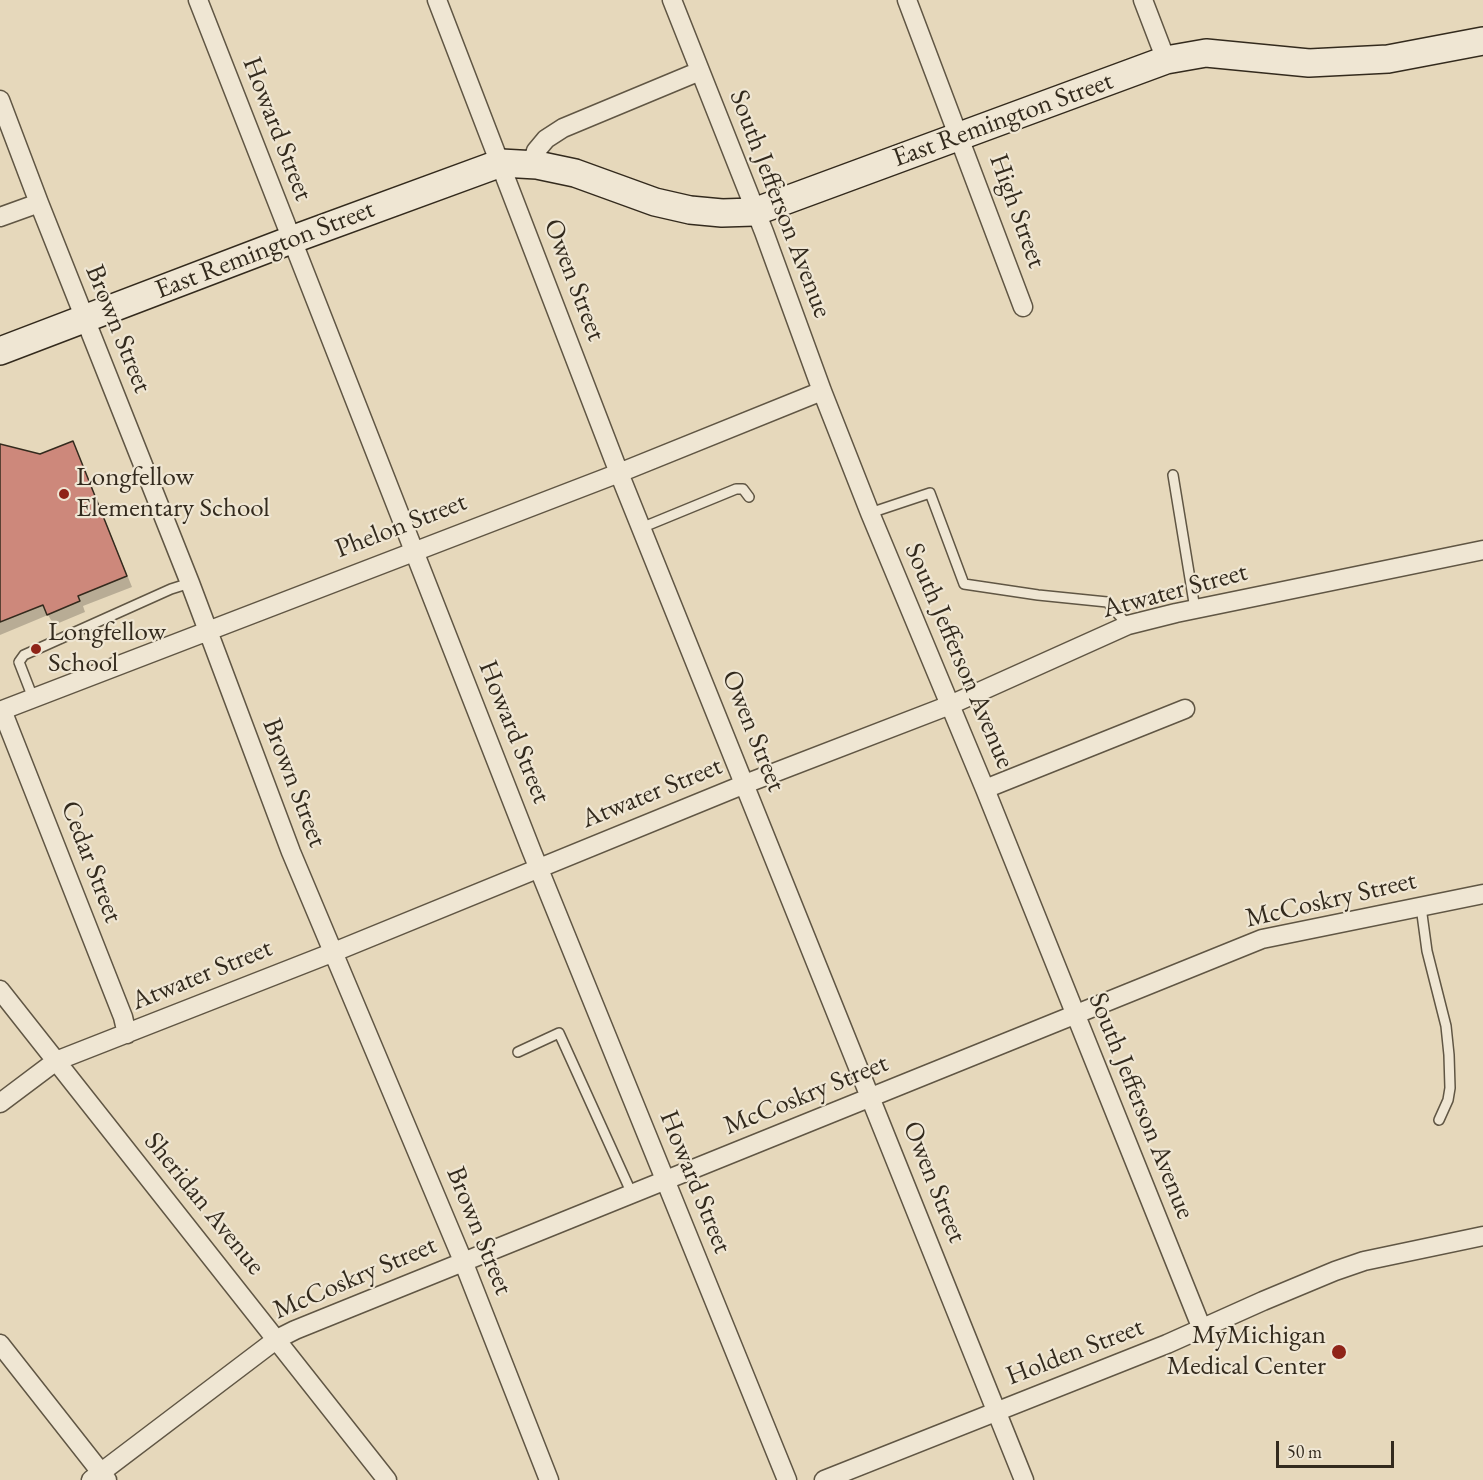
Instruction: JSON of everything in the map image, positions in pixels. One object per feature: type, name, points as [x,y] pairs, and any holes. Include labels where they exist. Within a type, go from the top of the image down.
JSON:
[{"type":"main road","name":"East Remington Street","points":[[0,351],[85,317],[501,163],[532,164],[575,173],[655,202],[690,210],[722,213],[754,212],[1166,60],[1206,53],[1309,63],[1366,60],[1483,41]]},
{"type":"street","name":"Howard Street","points":[[198,0],[539,869],[788,1480]]},
{"type":"street","name":"Owen Street","points":[[437,0],[619,473],[1024,1480]]},
{"type":"street","name":"South Jefferson Avenue","points":[[672,0],[754,212],[764,232],[822,391],[870,513],[985,789],[1202,1329]]},
{"type":"street","name":"High Street","points":[[907,0],[1023,307]]},
{"type":"street","points":[[1143,0],[1166,60]]},
{"type":"street","points":[[532,164],[536,151],[546,139],[563,128],[700,71]]},
{"type":"street","name":"Brown Street","points":[[0,100],[190,583],[291,852],[463,1261],[549,1480]]},
{"type":"street","points":[[0,218],[39,203]]},
{"type":"street","name":"Phelon Street","points":[[1,711],[413,550],[619,473],[822,391]]},
{"type":"street","name":"Atwater Street","points":[[0,1103],[56,1061],[334,952],[745,784],[950,705],[1128,625],[1483,550]]},
{"type":"street","points":[[985,789],[1185,709]]},
{"type":"street","name":"Cedar Street","points":[[1,711],[123,1017],[126,1034]]},
{"type":"street","name":"McCoskry Street","points":[[99,1477],[277,1339],[463,1261],[1262,939],[1483,894]]},
{"type":"street","name":"Sheridan Avenue","points":[[0,990],[387,1480]]},
{"type":"street","name":"Holden Street","points":[[824,1480],[1202,1329],[1263,1300],[1335,1271],[1364,1261],[1483,1236]]},
{"type":"street","points":[[0,1344],[99,1477]]},
{"type":"lane","points":[[1173,475],[1196,609]]},
{"type":"lane","points":[[641,528],[736,489],[743,489],[749,497]]},
{"type":"lane","points":[[870,513],[930,493],[964,584],[1107,602],[1128,625]]},
{"type":"lane","points":[[33,698],[19,662],[24,655],[160,594],[190,583]]},
{"type":"lane","points":[[1421,906],[1428,951],[1446,1026],[1448,1046],[1450,1088],[1448,1100],[1439,1120]]},
{"type":"lane","points":[[518,1052],[559,1033],[632,1194]]},
{"type":"building","name":"Longfellow Elementary School","points":[[73,441],[127,576],[78,596],[80,601],[47,615],[43,605],[0,622],[0,444],[40,454]]},
{"type":"place","name":"Longfellow Elementary School","points":[[64,494]]},
{"type":"place","name":"Longfellow School","points":[[36,649]]},
{"type":"place","name":"MyMichigan Medical Center","points":[[1339,1352]]}]
